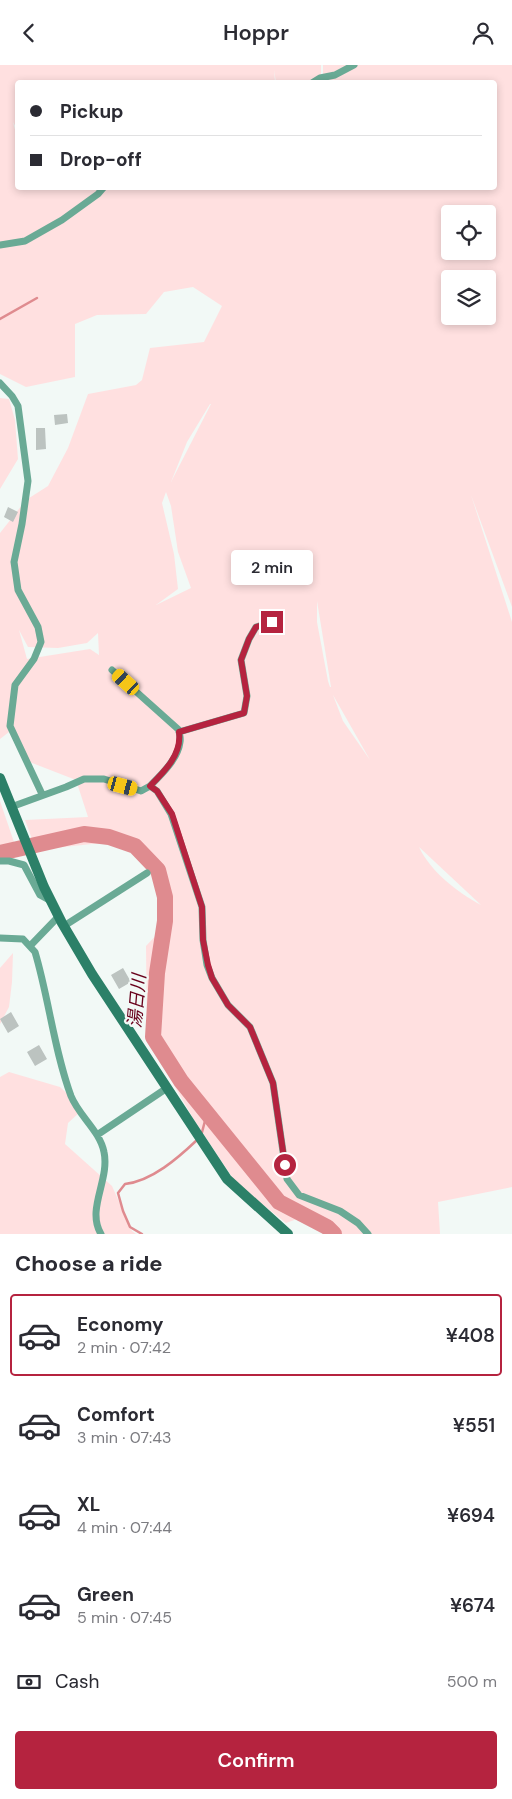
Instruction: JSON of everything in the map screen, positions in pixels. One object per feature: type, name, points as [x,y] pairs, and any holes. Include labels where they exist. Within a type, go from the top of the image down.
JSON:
[{"type":"street","points":[[317,80],[335,75],[354,65]]},
{"type":"street","points":[[0,245],[25,241],[62,220],[101,190]]},
{"type":"street","points":[[0,383],[12,396],[18,407],[28,481],[14,562],[18,590],[38,627],[41,642],[34,659],[15,685],[10,726],[42,794]]},
{"type":"street","points":[[179,732],[244,713],[247,696],[241,660],[256,627],[272,622]]},
{"type":"street","points":[[12,811],[42,794],[84,779],[104,779],[141,791],[150,786],[163,773],[175,756],[180,742],[179,729],[112,670]]},
{"type":"street","points":[[0,779],[50,901],[92,974],[228,1179],[288,1234]]},
{"type":"street","points":[[150,786],[157,791],[172,814],[202,907],[203,940],[212,978],[228,1005],[250,1027],[273,1083],[287,1179],[299,1195],[340,1211],[358,1223],[368,1234]]},
{"type":"street","points":[[0,861],[24,865],[40,895],[50,901]]},
{"type":"street","points":[[64,926],[147,873]]},
{"type":"street","points":[[30,946],[58,917]]},
{"type":"street","points":[[0,938],[23,939],[35,952],[58,1052],[72,1098],[97,1135],[104,1152],[104,1177],[95,1214],[101,1234]]},
{"type":"street","points":[[97,1135],[167,1088]]},
{"type":"shaded area","points":[[0,65],[321,65],[321,80],[276,80],[274,70],[275,80],[15,80],[15,126],[13,122],[15,130],[15,190],[497,190],[497,80],[323,80],[323,65],[512,65],[512,607],[471,495],[512,622],[512,1187],[438,1202],[440,1234],[331,1234],[318,1222],[297,1219],[286,1223],[236,1183],[193,1118],[147,1039],[146,946],[160,931],[158,870],[139,851],[101,843],[36,850],[25,820],[88,817],[76,780],[27,761],[9,732],[0,739],[0,533],[26,500],[48,486],[68,448],[88,394],[136,385],[142,380],[150,348],[204,342],[222,306],[193,287],[164,292],[146,314],[97,315],[75,324],[75,377],[26,387],[0,374]],"holes":[[[211,404],[171,482],[187,442]],[[166,492],[171,506],[178,552],[191,588],[156,605],[178,589],[174,554],[162,503]],[[317,601],[331,687],[328,681],[317,622]],[[19,630],[28,647],[58,648],[87,643],[98,633],[99,655],[90,649],[27,659]],[[333,695],[370,760],[343,721]],[[419,847],[481,905],[446,881],[430,865]]]},
{"type":"shaded area","points":[[0,398],[9,399],[15,420],[18,459],[0,489]]},
{"type":"shaded area","points":[[0,801],[15,845],[0,846]]},
{"type":"shaded area","points":[[13,953],[9,1007],[0,1024],[0,968]]},
{"type":"shaded area","points":[[9,1072],[60,1087],[72,1098],[81,1111],[68,1123],[65,1144],[112,1186],[132,1231],[136,1234],[0,1234],[0,1077]]},
{"type":"building","points":[[67,414],[68,423],[55,425],[54,415]]},
{"type":"building","points":[[36,428],[45,428],[46,449],[36,450]]},
{"type":"building","points":[[8,507],[18,512],[13,522],[4,517]]},
{"type":"building","points":[[123,968],[131,982],[119,989],[111,975]]},
{"type":"building","points":[[11,1012],[19,1026],[8,1033],[0,1019]]},
{"type":"building","points":[[39,1045],[47,1059],[35,1066],[27,1052]]},
{"type":"waterway","points":[[0,319],[37,298]]},
{"type":"waterway","name":"湯日川","points":[[0,853],[84,834],[109,837],[135,846],[158,870],[165,897],[165,921],[157,973],[153,1037],[181,1081],[279,1202],[327,1227],[334,1234]]},
{"type":"waterway","name":"湯日川","points":[[181,1081],[206,1117],[201,1136]]},
{"type":"waterway","points":[[142,1234],[130,1227],[118,1193],[125,1184],[155,1174],[164,1168],[197,1140]]},
{"type":"route","points":[[272,622],[256,627],[241,660],[247,696],[244,713],[179,732],[180,742],[175,756],[163,773],[150,786],[157,791],[172,814],[202,907],[203,940],[212,978],[228,1005],[250,1027],[273,1083],[285,1165]]}]
